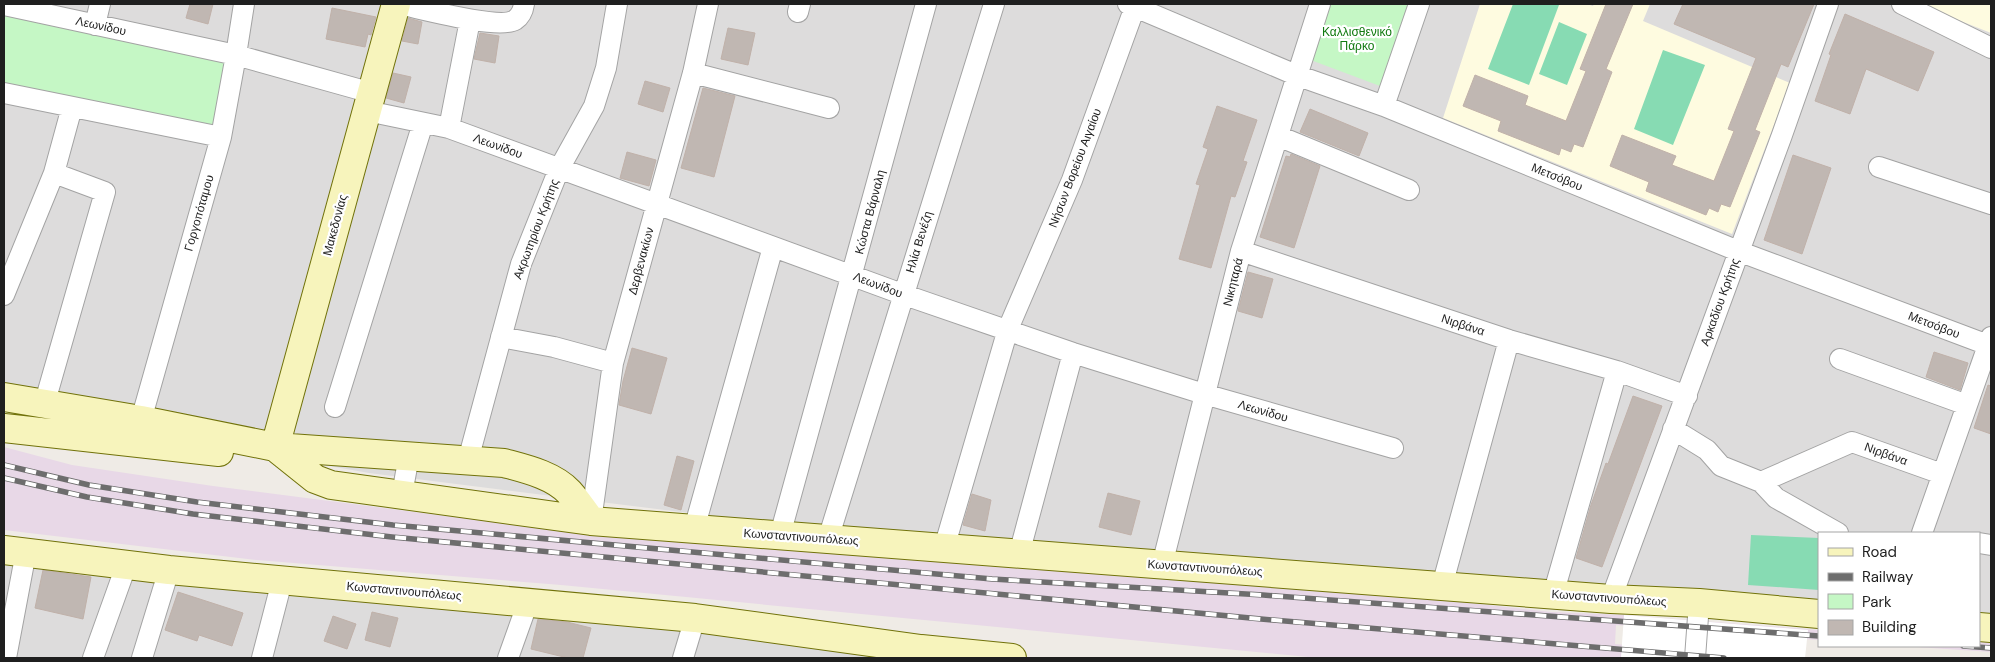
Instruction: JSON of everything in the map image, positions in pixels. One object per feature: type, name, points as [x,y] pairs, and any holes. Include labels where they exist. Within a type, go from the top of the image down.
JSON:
[{"type":"street","points":[[96,25],[100,4]]},
{"type":"street","name":"Γοργοπόταμου","points":[[141,420],[221,138],[244,4]]},
{"type":"street","points":[[397,4],[470,20],[500,23],[514,21],[523,11],[524,4]]},
{"type":"street","name":"Μακεδονίας","points":[[275,447],[397,4]]},
{"type":"street","name":"Ακρωτηρίου Κρήτης","points":[[468,460],[521,264],[559,168],[594,106],[606,68],[617,4]]},
{"type":"street","name":"Δερβενακίων","points":[[591,521],[613,362],[693,73],[708,4]]},
{"type":"street","name":"Κώστα Βάρναλη","points":[[780,535],[926,4]]},
{"type":"street","name":"Ηλία Βενέζη","points":[[828,539],[902,294],[994,4]]},
{"type":"street","name":"Νικηταρά","points":[[1162,565],[1241,251],[1320,4]]},
{"type":"street","points":[[1384,106],[1419,4]]},
{"type":"street","name":"Αρκαδίου Κρήτης","points":[[1611,599],[1687,396],[1828,4]]},
{"type":"street","points":[[1902,4],[1991,48]]},
{"type":"street","name":"Λεωνίδου","points":[[7,5],[236,55],[423,123],[448,128],[902,294],[1073,353],[1204,394],[1393,448]]},
{"type":"street","name":"Μετσόβου","points":[[1133,5],[1296,76],[1384,106],[1738,251],[1989,349]]},
{"type":"street","name":"Νήσων Βορείου Αιγαίου","points":[[944,548],[1008,329],[1072,180],[1133,5]]},
{"type":"street","points":[[448,128],[470,20]]},
{"type":"street","points":[[693,73],[828,108]]},
{"type":"street","points":[[4,93],[221,138]]},
{"type":"street","points":[[4,295],[54,173],[72,107]]},
{"type":"street","points":[[335,407],[423,123]]},
{"type":"street","points":[[1278,136],[1409,190]]},
{"type":"street","points":[[1879,167],[1991,204]]},
{"type":"street","points":[[44,404],[105,192],[54,173]]},
{"type":"street","points":[[694,529],[773,247]]},
{"type":"street","name":"Νιρβάνα","points":[[1241,251],[1509,340],[1617,371],[1687,396]]},
{"type":"street","points":[[501,336],[613,362]]},
{"type":"street","points":[[1442,586],[1509,340]]},
{"type":"street","points":[[1922,532],[1967,405],[1989,349]]},
{"type":"street","points":[[1020,554],[1073,353]]},
{"type":"street","points":[[1840,359],[1967,405]]},
{"type":"street","points":[[1553,595],[1617,371]]},
{"type":"street","name":"Κωνσταντινουπόλεως","points":[[4,397],[141,420],[275,447],[504,463],[530,470],[550,479],[568,491],[591,521]]},
{"type":"street","points":[[4,428],[231,454],[275,447]]},
{"type":"street","points":[[1674,429],[1707,450],[1721,466],[1761,482],[1776,498],[1836,532]]},
{"type":"street","name":"Νιρβάνα","points":[[1761,482],[1852,442],[1942,474]]},
{"type":"street","name":"Κωνσταντινουπόλεως","points":[[275,447],[315,479],[331,485],[591,521],[1553,595],[1699,603],[1818,614]]},
{"type":"street","points":[[402,494],[408,456]]},
{"type":"street","points":[[6,658],[15,551]]},
{"type":"street","name":"Κωνσταντινουπόλεως","points":[[15,551],[126,566],[695,618],[920,654],[1012,658]]},
{"type":"street","points":[[93,658],[126,566]]},
{"type":"street","points":[[142,658],[169,570]]},
{"type":"street","points":[[262,658],[282,581]]},
{"type":"street","points":[[508,658],[528,602]]},
{"type":"street","points":[[1695,658],[1699,603]]},
{"type":"street","points":[[683,658],[695,618]]},
{"type":"shaded area","points":[[4,4],[1991,4],[1991,614],[1980,613],[1980,532],[1818,532],[1818,601],[753,521],[369,473],[4,408]]},
{"type":"shaded area","points":[[1480,4],[1587,4],[1593,6],[1594,4],[1650,4],[1643,21],[1790,83],[1732,234],[1443,118]]},
{"type":"shaded area","points":[[1918,4],[1991,4],[1991,33]]},
{"type":"shaded area","points":[[4,447],[72,465],[213,486],[438,515],[581,529],[1416,597],[1551,612],[1624,615],[1818,630],[1818,640],[1616,625],[1615,644],[1781,658],[1318,658],[561,585],[257,560],[4,530]]},
{"type":"shaded area","points":[[4,559],[966,658],[4,658]]},
{"type":"shaded area","points":[[1980,641],[1991,642],[1991,652],[1917,647],[1980,647]]},
{"type":"green space","name":"Καλλισθενικό Πάρκο","points":[[1327,4],[1408,4],[1380,86],[1308,59]]},
{"type":"green space","points":[[1513,4],[1559,5],[1529,85],[1488,69]]},
{"type":"green space","points":[[4,14],[227,61],[213,128],[4,84]]},
{"type":"green space","points":[[1559,22],[1587,34],[1567,85],[1539,74]]},
{"type":"green space","points":[[1663,50],[1705,65],[1673,145],[1634,129]]},
{"type":"green space","points":[[1751,535],[1818,538],[1818,590],[1748,585]]},
{"type":"pier","points":[[1624,615],[1808,630],[1805,658],[1621,658]]},
{"type":"building","points":[[190,4],[213,4],[208,24],[186,18]]},
{"type":"building","points":[[1606,4],[1633,4],[1606,69],[1612,72],[1583,147],[1574,144],[1571,152],[1561,148],[1559,155],[1498,131],[1501,121],[1463,106],[1475,75],[1528,96],[1525,105],[1566,121],[1586,71],[1580,69]]},
{"type":"building","points":[[1683,4],[1814,4],[1788,67],[1781,64],[1755,130],[1760,132],[1730,207],[1721,204],[1718,212],[1709,208],[1706,215],[1646,191],[1649,182],[1610,166],[1622,135],[1676,156],[1672,165],[1714,181],[1734,131],[1728,129],[1756,58],[1674,24]]},
{"type":"building","points":[[332,8],[376,17],[371,35],[368,34],[365,47],[326,39]]},
{"type":"building","points":[[1845,14],[1934,52],[1918,91],[1866,69],[1850,114],[1815,101],[1831,55],[1829,54]]},
{"type":"building","points":[[408,18],[422,22],[418,44],[402,41]]},
{"type":"building","points":[[728,28],[755,33],[748,65],[721,59]]},
{"type":"building","points":[[480,33],[499,36],[495,63],[474,59]]},
{"type":"building","points":[[393,73],[411,77],[404,103],[386,98]]},
{"type":"building","points":[[645,81],[670,88],[663,112],[638,104]]},
{"type":"building","points":[[703,88],[735,96],[714,177],[681,168]]},
{"type":"building","points":[[1217,106],[1257,120],[1243,161],[1247,162],[1235,197],[1231,196],[1211,268],[1179,259],[1200,185],[1196,184],[1208,149],[1203,147]]},
{"type":"building","points":[[1310,109],[1368,133],[1359,156],[1300,132]]},
{"type":"building","points":[[627,152],[656,160],[649,186],[620,178]]},
{"type":"building","points":[[1291,154],[1320,166],[1294,248],[1260,237],[1286,156],[1290,157]]},
{"type":"building","points":[[1793,155],[1831,168],[1802,254],[1764,240]]},
{"type":"building","points":[[1248,272],[1273,279],[1262,318],[1238,311]]},
{"type":"building","points":[[632,348],[667,358],[651,414],[619,405]]},
{"type":"building","points":[[1934,352],[1968,363],[1960,390],[1926,377]]},
{"type":"building","points":[[1988,385],[1991,386],[1991,434],[1974,428]]},
{"type":"building","points":[[1633,396],[1662,406],[1602,567],[1576,558],[1591,505]]},
{"type":"building","points":[[677,456],[694,461],[681,510],[664,505]]},
{"type":"building","points":[[1108,493],[1140,501],[1131,535],[1099,527]]},
{"type":"building","points":[[972,494],[991,500],[985,531],[963,525]]},
{"type":"building","points":[[43,570],[91,577],[83,619],[35,608]]},
{"type":"building","points":[[178,592],[243,613],[232,646],[199,635],[197,641],[165,630]]},
{"type":"building","points":[[372,612],[398,618],[390,647],[365,640]]},
{"type":"building","points":[[333,616],[356,624],[347,649],[324,641]]},
{"type":"building","points":[[538,619],[567,622],[591,628],[583,658],[568,658],[531,649]]},
{"type":"railway","points":[[4,465],[89,485],[197,502],[393,525],[992,579],[1263,595],[1818,636]]},
{"type":"railway","points":[[4,478],[87,497],[193,514],[392,537],[1261,619],[1724,658]]},
{"type":"railway","points":[[1977,647],[1991,648]]}]
